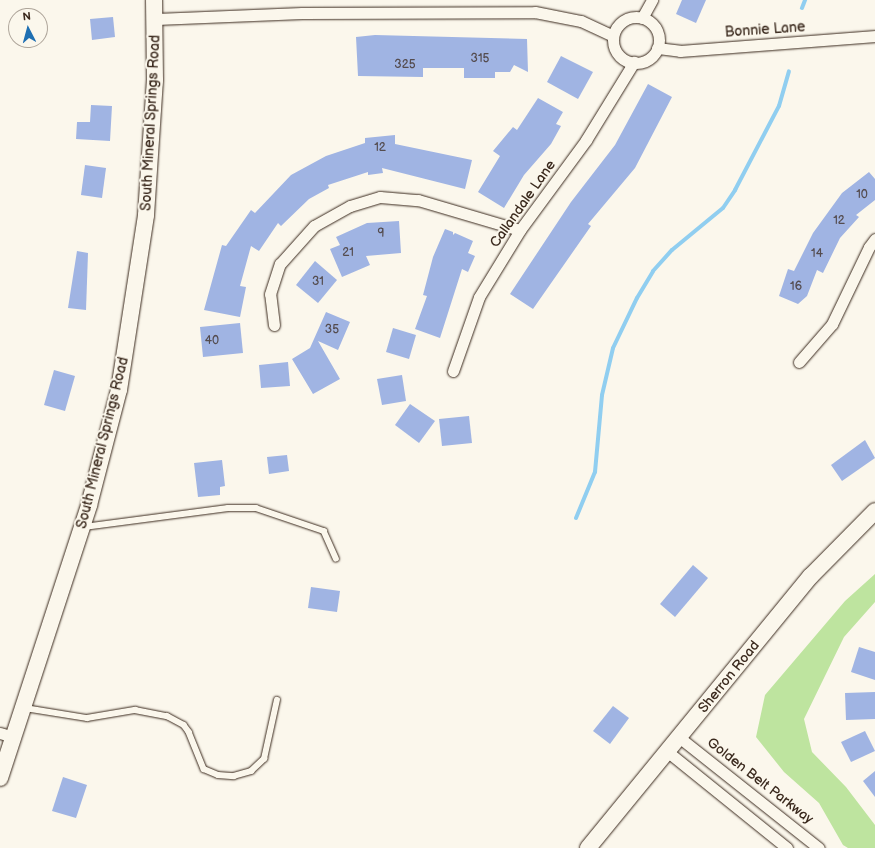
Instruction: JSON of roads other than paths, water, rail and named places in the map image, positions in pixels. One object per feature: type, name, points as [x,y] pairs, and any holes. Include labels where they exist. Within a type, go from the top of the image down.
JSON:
[{"type":"street","name":"South Mineral Springs Road","points":[[0,778],[6,735],[23,708],[82,527],[119,390],[143,248],[154,113],[156,19],[154,0]]},
{"type":"street","points":[[642,18],[652,0]]},
{"type":"street","points":[[156,19],[302,13],[535,12],[581,21],[613,36],[620,56],[634,62],[648,59],[657,48],[658,33],[654,26],[642,18],[627,19],[613,36]]},
{"type":"street","name":"Bonnie Lane","points":[[657,48],[688,50],[875,36]]},
{"type":"street","name":"Callandale Lane","points":[[453,371],[479,297],[520,230],[586,140],[634,62]]},
{"type":"street","points":[[274,325],[270,312],[270,294],[280,264],[314,226],[350,206],[380,197],[418,200],[520,230]]},
{"type":"street","points":[[799,362],[832,324],[869,246],[875,239]]},
{"type":"street","name":"Sherron Road","points":[[588,848],[680,738],[811,576],[875,511]]},
{"type":"street","name":"Golden Belt Parkway","points":[[680,738],[820,848]]},
{"type":"street","points":[[668,752],[787,848]]},
{"type":"lane","points":[[82,527],[228,508],[256,508],[324,531],[336,558]]},
{"type":"lane","points":[[23,708],[87,718],[134,710],[167,716],[184,725],[189,732],[204,769],[218,775],[234,776],[251,771],[264,759],[277,700]]},
{"type":"waterway","points":[[802,8],[805,0]]},
{"type":"waterway","points":[[576,518],[595,472],[602,395],[613,348],[637,298],[653,271],[672,250],[723,208],[735,190],[779,106],[789,71]]}]
